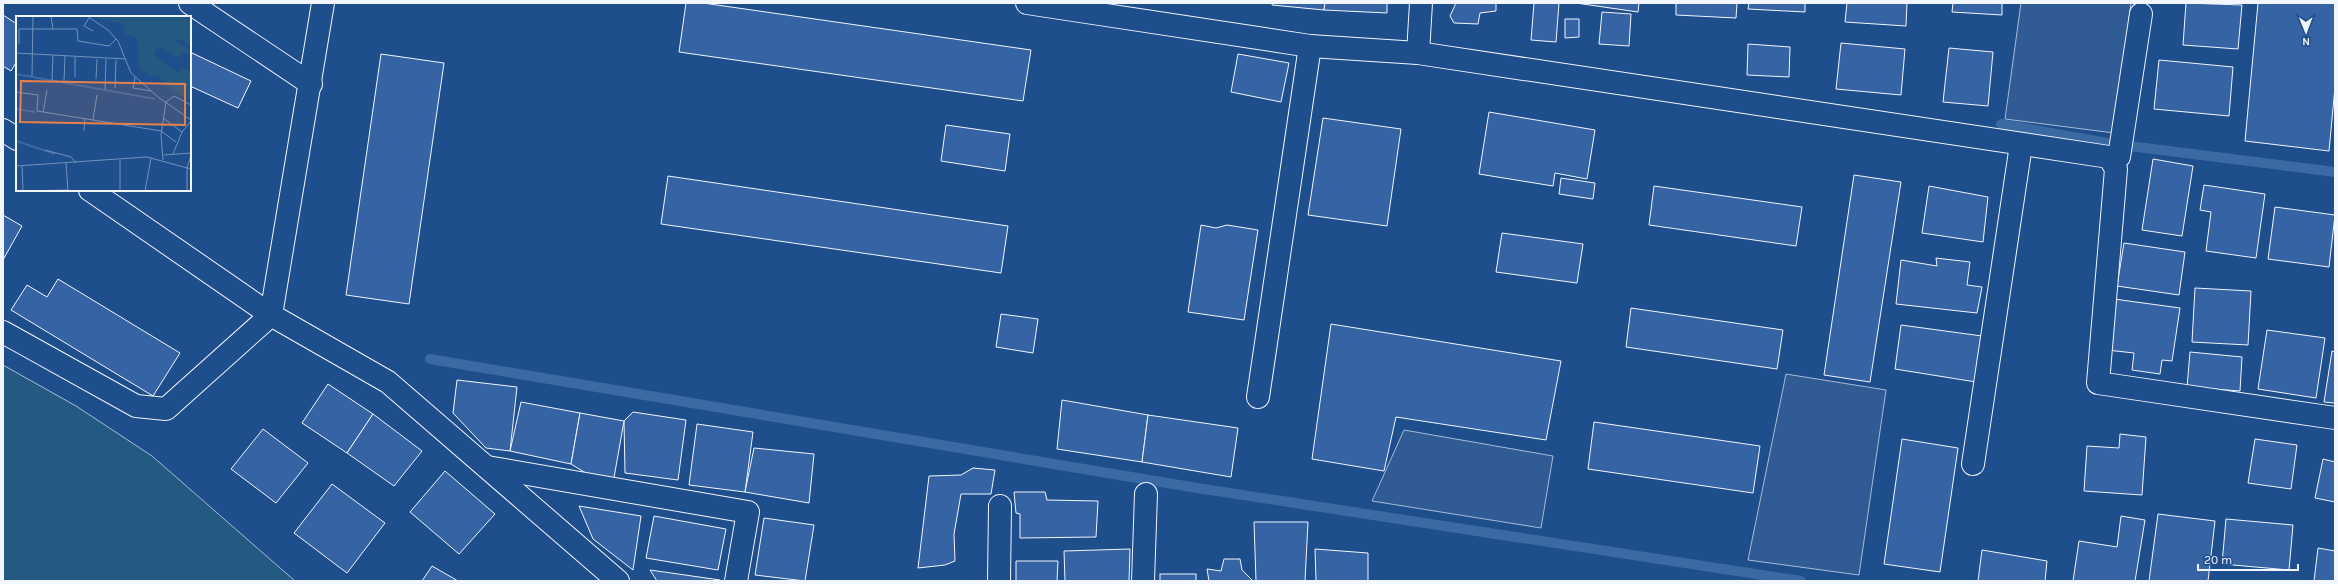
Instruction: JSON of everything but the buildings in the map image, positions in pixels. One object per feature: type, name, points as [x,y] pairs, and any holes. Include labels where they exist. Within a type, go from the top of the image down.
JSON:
[{"type":"street","points":[[190,3],[311,84]]},
{"type":"street","points":[[3,332],[136,406],[166,409],[271,315],[311,84],[323,3]]},
{"type":"street","points":[[1026,3],[1310,46],[1418,53],[2021,145],[2110,157],[2119,157],[2142,14]]},
{"type":"street","points":[[1418,53],[1421,3]]},
{"type":"street","points":[[1258,397],[1310,46]]},
{"type":"street","points":[[3,130],[16,138]]},
{"type":"street","points":[[1973,464],[2021,145]]},
{"type":"street","points":[[2110,157],[2116,169],[2098,383],[2335,418]]},
{"type":"street","points":[[91,191],[271,315],[388,382],[618,581]]},
{"type":"street","points":[[487,467],[748,512],[736,581]]},
{"type":"street","points":[[1143,581],[1146,494]]},
{"type":"street","points":[[999,581],[1000,506]]},
{"type":"shaded area","points":[[2021,3],[2131,3],[2114,133],[2005,119]]},
{"type":"shaded area","points":[[3,365],[76,406],[152,456],[295,581],[3,581]]},
{"type":"shaded area","points":[[1786,374],[1886,390],[1859,575],[1748,560]]},
{"type":"shaded area","points":[[1404,430],[1553,456],[1541,528],[1372,501]]},
{"type":"waterway","points":[[2001,124],[2113,144],[2335,172]]},
{"type":"waterway","points":[[430,359],[1191,487],[1801,581]]}]
